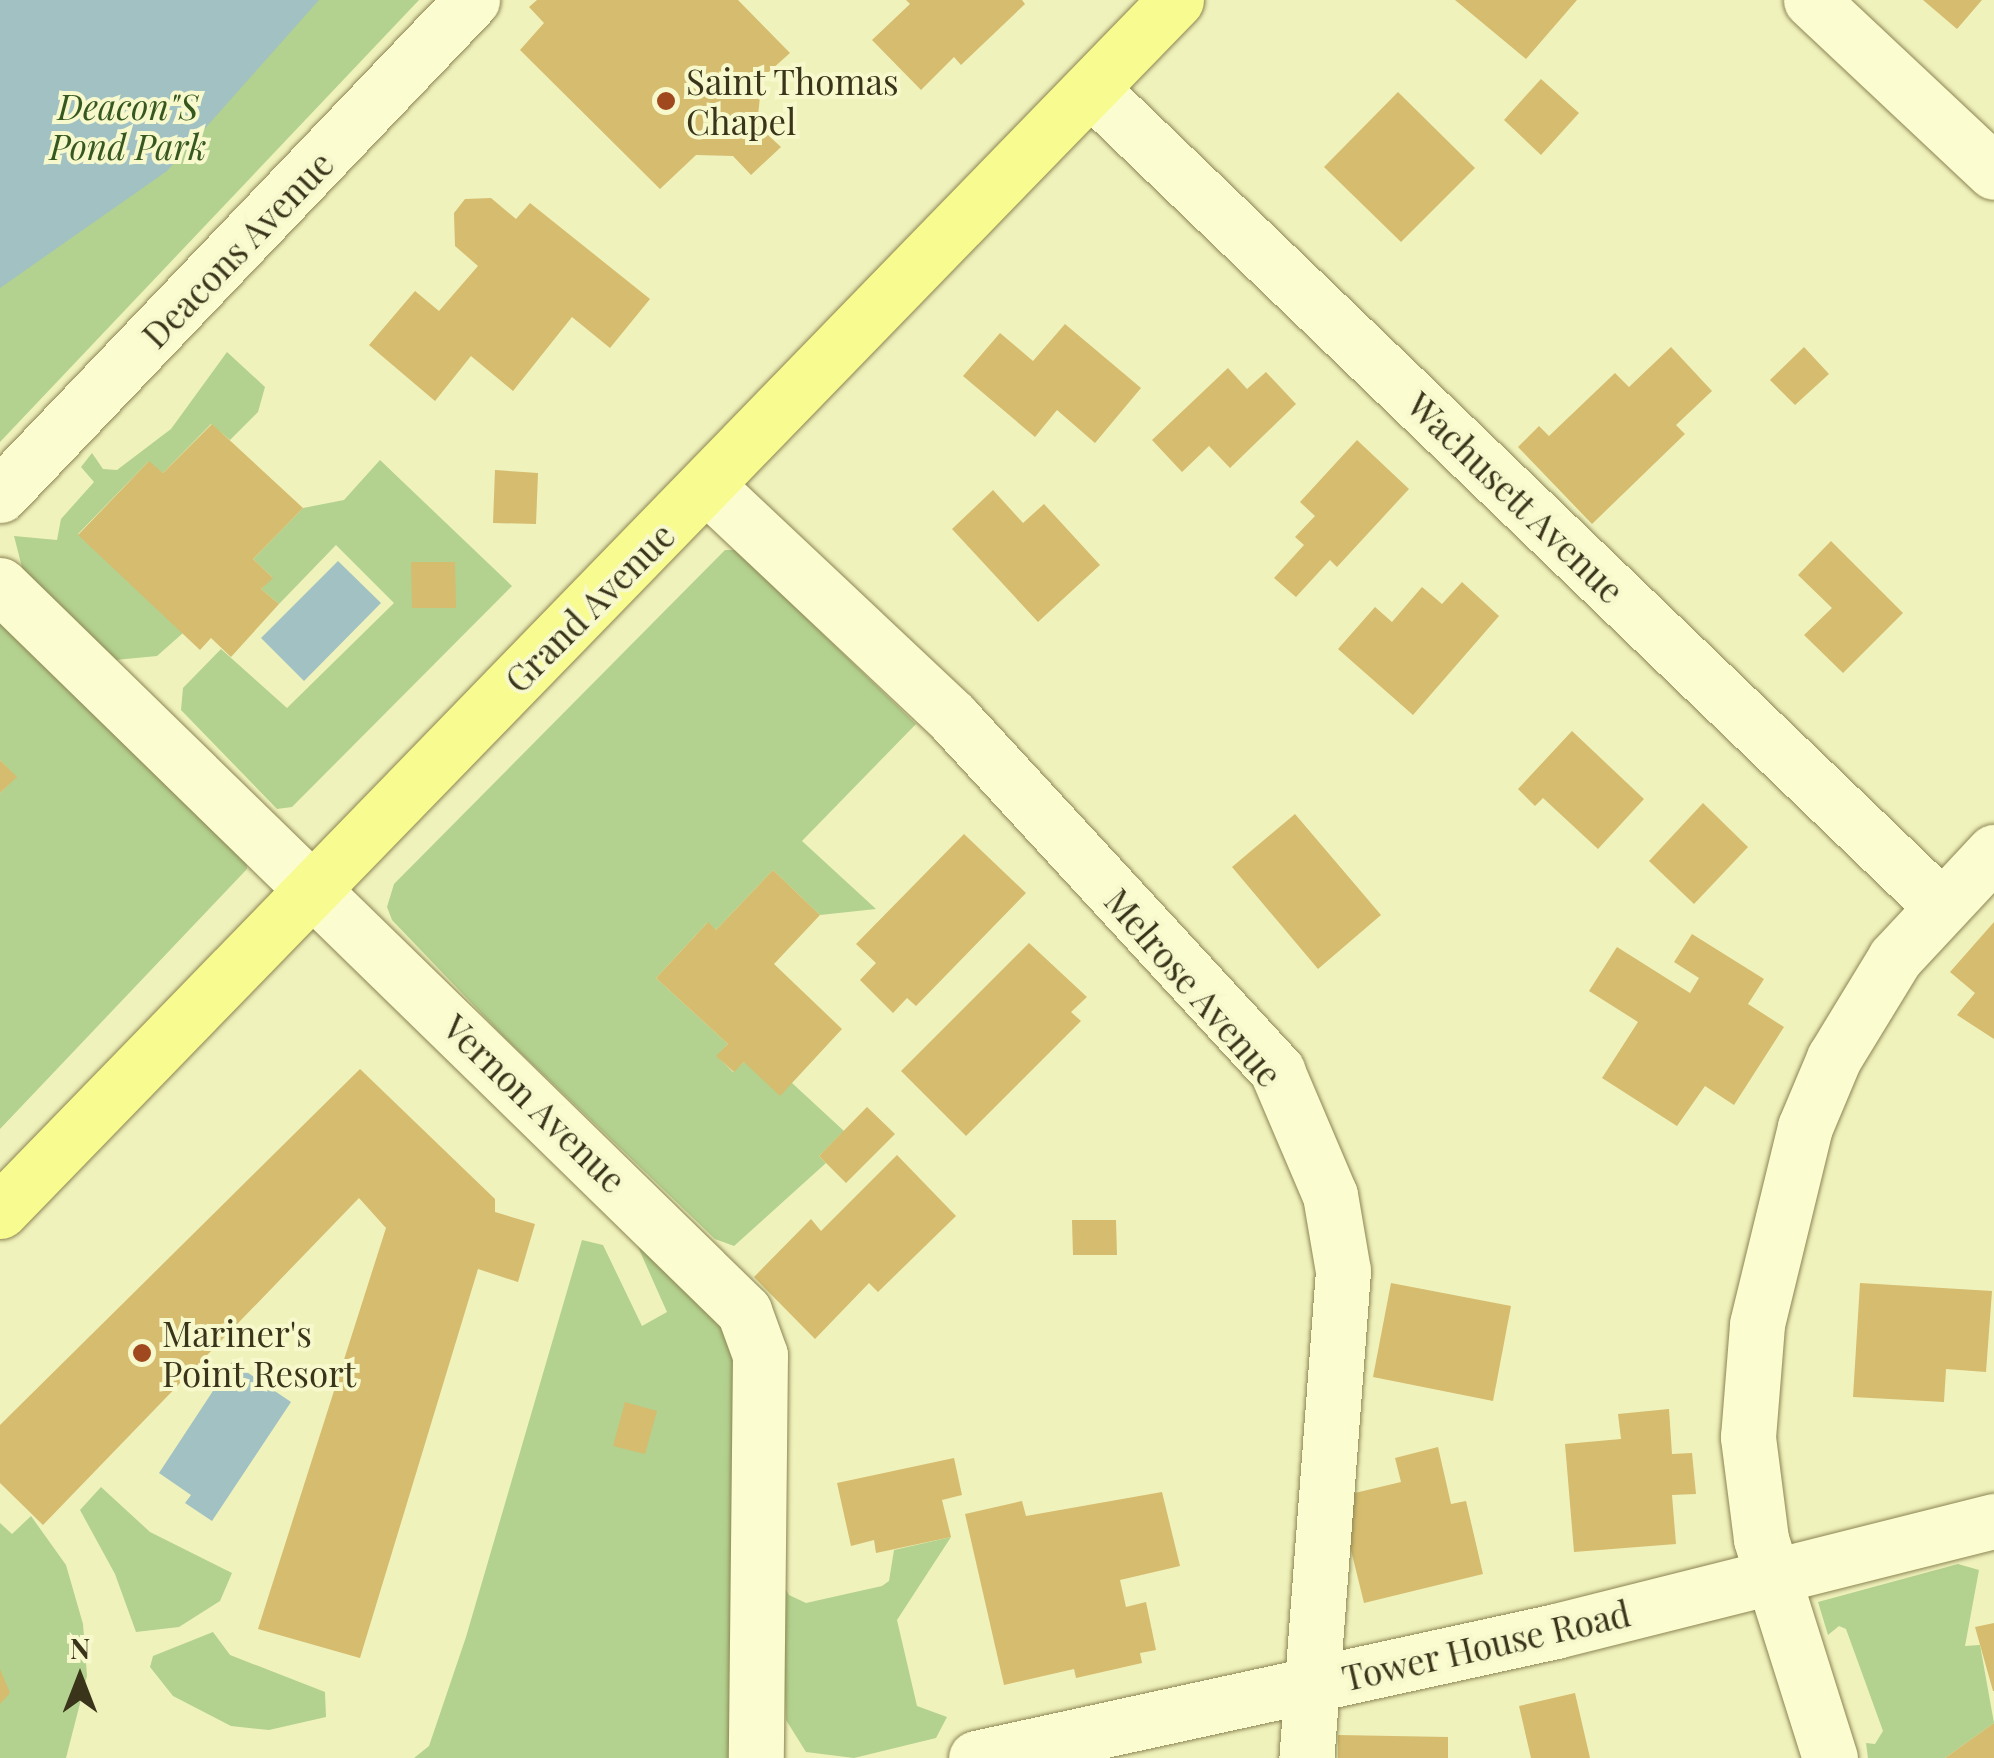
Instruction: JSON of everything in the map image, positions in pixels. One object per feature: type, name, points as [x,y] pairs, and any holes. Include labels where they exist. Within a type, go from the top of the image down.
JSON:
[{"type":"main road","name":"Grand Avenue","points":[[0,1211],[311,887],[708,487],[1176,0]]},
{"type":"street","name":"Deacons Avenue","points":[[0,495],[472,0]]},
{"type":"street","points":[[1811,0],[1994,172]]},
{"type":"street","name":"Wachusett Avenue","points":[[1092,90],[1940,905]]},
{"type":"street","name":"Melrose Avenue","points":[[708,487],[952,717],[1277,1071],[1330,1195],[1344,1272],[1306,1758]]},
{"type":"street","name":"Vernon Avenue","points":[[0,585],[744,1311],[760,1355],[756,1758]]},
{"type":"street","points":[[1830,1758],[1770,1575],[1748,1437],[1770,1260],[1805,1127],[1862,1004],[1940,905],[1994,852]]},
{"type":"street","name":"Tower House Road","points":[[976,1758],[1309,1686],[1994,1520]]},
{"type":"green space","name":"Deacon\"S Pond Park","points":[[63,0],[419,0],[0,442],[0,62]]},
{"type":"green space","points":[[227,352],[265,387],[258,412],[230,440],[211,424],[163,473],[148,462],[78,534],[183,633],[157,656],[115,660],[25,579],[14,536],[57,540],[61,519],[94,482],[81,467],[92,453],[103,469],[117,470],[171,429]]},
{"type":"green space","points":[[380,460],[512,586],[292,807],[277,809],[181,710],[183,688],[221,649],[287,708],[394,603],[336,545],[279,604],[261,589],[272,577],[253,559],[303,508],[344,500]]},
{"type":"green space","points":[[725,550],[736,550],[916,724],[802,841],[876,909],[820,915],[773,870],[716,930],[707,923],[656,978],[728,1044],[717,1056],[733,1072],[744,1062],[792,1083],[844,1131],[819,1156],[826,1163],[734,1246],[715,1239],[503,1036],[392,920],[387,907],[394,884]]},
{"type":"green space","points":[[0,623],[246,857],[247,869],[0,1129],[0,793],[16,777],[0,760]]},
{"type":"green space","points":[[634,1238],[716,1315],[737,1355],[733,1758],[414,1758],[429,1746],[466,1637],[582,1240],[603,1245],[642,1326],[667,1312]]},
{"type":"green space","points":[[101,1487],[150,1532],[232,1573],[220,1601],[179,1627],[136,1632],[115,1574],[80,1510]]},
{"type":"green space","points":[[31,1516],[66,1565],[83,1624],[87,1676],[66,1758],[0,1758],[0,1523],[12,1534]]},
{"type":"green space","points":[[951,1537],[897,1620],[917,1706],[947,1717],[936,1738],[854,1758],[806,1752],[786,1720],[780,1580],[789,1595],[806,1603],[882,1586],[889,1581],[894,1550]]},
{"type":"green space","points":[[1958,1564],[1979,1570],[1965,1646],[1980,1645],[1994,1723],[1945,1758],[1868,1758],[1866,1743],[1875,1744],[1883,1731],[1846,1629],[1839,1626],[1828,1635],[1818,1602]]},
{"type":"green space","points":[[213,1632],[230,1655],[325,1692],[326,1717],[269,1730],[231,1726],[173,1696],[150,1667],[153,1656]]},
{"type":"water","points":[[0,0],[319,0],[167,171],[0,288]]},
{"type":"water","points":[[338,561],[381,603],[304,681],[261,638]]},
{"type":"water","points":[[232,1362],[291,1402],[212,1521],[185,1503],[191,1495],[159,1473]]},
{"type":"building","name":"Saint Thomas Chapel","points":[[537,0],[738,0],[790,53],[762,78],[757,125],[781,147],[751,175],[733,156],[696,155],[660,189],[520,50],[544,23],[529,7]]},
{"type":"building","points":[[906,0],[1022,0],[1025,4],[961,65],[954,57],[921,90],[872,40],[910,4]]},
{"type":"building","points":[[1455,0],[1577,0],[1526,59]]},
{"type":"building","points":[[1923,0],[1982,0],[1957,29]]},
{"type":"building","points":[[1541,79],[1579,113],[1541,155],[1504,120]]},
{"type":"building","points":[[1398,92],[1475,168],[1401,242],[1324,167]]},
{"type":"building","points":[[491,198],[516,219],[530,203],[650,299],[610,348],[572,317],[513,391],[471,356],[435,401],[369,345],[415,291],[439,311],[478,266],[455,246],[454,213],[465,199]]},
{"type":"building","points":[[1065,324],[1141,388],[1095,443],[1057,410],[1035,437],[963,376],[1000,333],[1033,361]]},
{"type":"building","points":[[1671,347],[1712,391],[1676,425],[1685,434],[1592,524],[1518,447],[1539,426],[1549,436],[1615,373],[1629,387]]},
{"type":"building","points":[[1804,347],[1829,374],[1795,405],[1770,380]]},
{"type":"building","points":[[1228,368],[1247,389],[1266,372],[1296,404],[1230,468],[1209,446],[1182,472],[1152,440]]},
{"type":"building","points":[[212,424],[303,508],[253,559],[273,578],[261,589],[279,604],[231,657],[211,638],[200,650],[78,535],[149,461],[163,473]]},
{"type":"building","points":[[1357,440],[1409,489],[1337,567],[1330,560],[1296,597],[1274,578],[1304,545],[1295,537],[1315,516],[1300,502]]},
{"type":"building","points":[[495,470],[538,473],[536,524],[493,523]]},
{"type":"building","points":[[993,490],[1023,523],[1044,504],[1100,565],[1038,622],[952,529]]},
{"type":"building","points":[[1831,541],[1903,613],[1843,673],[1804,635],[1832,608],[1798,575]]},
{"type":"building","points":[[411,562],[455,562],[456,608],[412,608]]},
{"type":"building","points":[[1462,582],[1499,616],[1413,715],[1338,649],[1375,607],[1392,622],[1422,587],[1442,604]]},
{"type":"building","points":[[1572,731],[1644,799],[1598,849],[1543,798],[1535,806],[1518,789]]},
{"type":"building","points":[[0,760],[17,777],[0,793]]},
{"type":"building","points":[[1703,803],[1748,847],[1694,904],[1649,861]]},
{"type":"building","points":[[1295,814],[1381,915],[1318,969],[1232,867]]},
{"type":"building","points":[[964,834],[1026,893],[916,1006],[907,998],[893,1013],[860,980],[876,963],[856,944]]},
{"type":"building","points":[[773,870],[820,915],[774,964],[842,1029],[780,1096],[744,1062],[734,1072],[716,1056],[728,1044],[656,978],[708,922],[716,930]]},
{"type":"building","points":[[1994,922],[1994,1039],[1957,1015],[1975,993],[1950,972]]},
{"type":"building","points":[[1692,934],[1764,979],[1748,1004],[1784,1027],[1734,1105],[1705,1086],[1677,1126],[1602,1078],[1638,1022],[1589,991],[1617,947],[1690,993],[1699,978],[1674,962]]},
{"type":"building","points":[[1029,943],[1087,997],[1071,1012],[1081,1021],[966,1136],[901,1071]]},
{"type":"building","name":"Mariner's Point Resort","points":[[360,1069],[495,1199],[495,1212],[535,1224],[518,1282],[478,1269],[360,1658],[258,1629],[386,1228],[359,1198],[43,1525],[0,1483],[0,1425]]},
{"type":"building","points":[[867,1107],[895,1134],[846,1183],[819,1156]]},
{"type":"building","points":[[897,1155],[956,1216],[878,1292],[869,1283],[815,1339],[754,1277],[811,1219],[821,1231]]},
{"type":"building","points":[[1072,1220],[1116,1220],[1117,1255],[1073,1255]]},
{"type":"building","points":[[1391,1283],[1511,1306],[1493,1401],[1373,1377]]},
{"type":"building","points":[[1860,1283],[1992,1291],[1986,1372],[1946,1369],[1944,1402],[1853,1397]]},
{"type":"building","points":[[625,1402],[657,1411],[645,1454],[613,1446]]},
{"type":"building","points":[[1669,1409],[1672,1454],[1692,1453],[1696,1494],[1672,1495],[1676,1544],[1574,1552],[1565,1444],[1621,1439],[1618,1414]]},
{"type":"building","points":[[1438,1447],[1451,1504],[1466,1501],[1483,1574],[1364,1603],[1338,1497],[1401,1482],[1395,1458]]},
{"type":"building","points":[[954,1458],[962,1495],[942,1500],[951,1537],[876,1553],[874,1540],[851,1546],[837,1483]]},
{"type":"building","points":[[1162,1492],[1180,1566],[1120,1580],[1126,1607],[1146,1602],[1156,1650],[1140,1653],[1142,1663],[1076,1678],[1074,1669],[1004,1685],[965,1514],[1022,1501],[1026,1516]]},
{"type":"building","points":[[1994,1623],[1994,1691],[1993,1691],[1975,1627]]},
{"type":"building","points":[[0,1669],[10,1693],[0,1704]]},
{"type":"building","points":[[1575,1693],[1590,1758],[1531,1758],[1519,1706]]},
{"type":"building","points":[[1994,1723],[1994,1758],[1945,1758]]},
{"type":"building","points":[[1338,1735],[1448,1737],[1448,1758],[1338,1758]]},
{"type":"place","name":"Saint Thomas Chapel","points":[[666,101]]},
{"type":"place","name":"Mariner's Point Resort","points":[[142,1353]]}]
